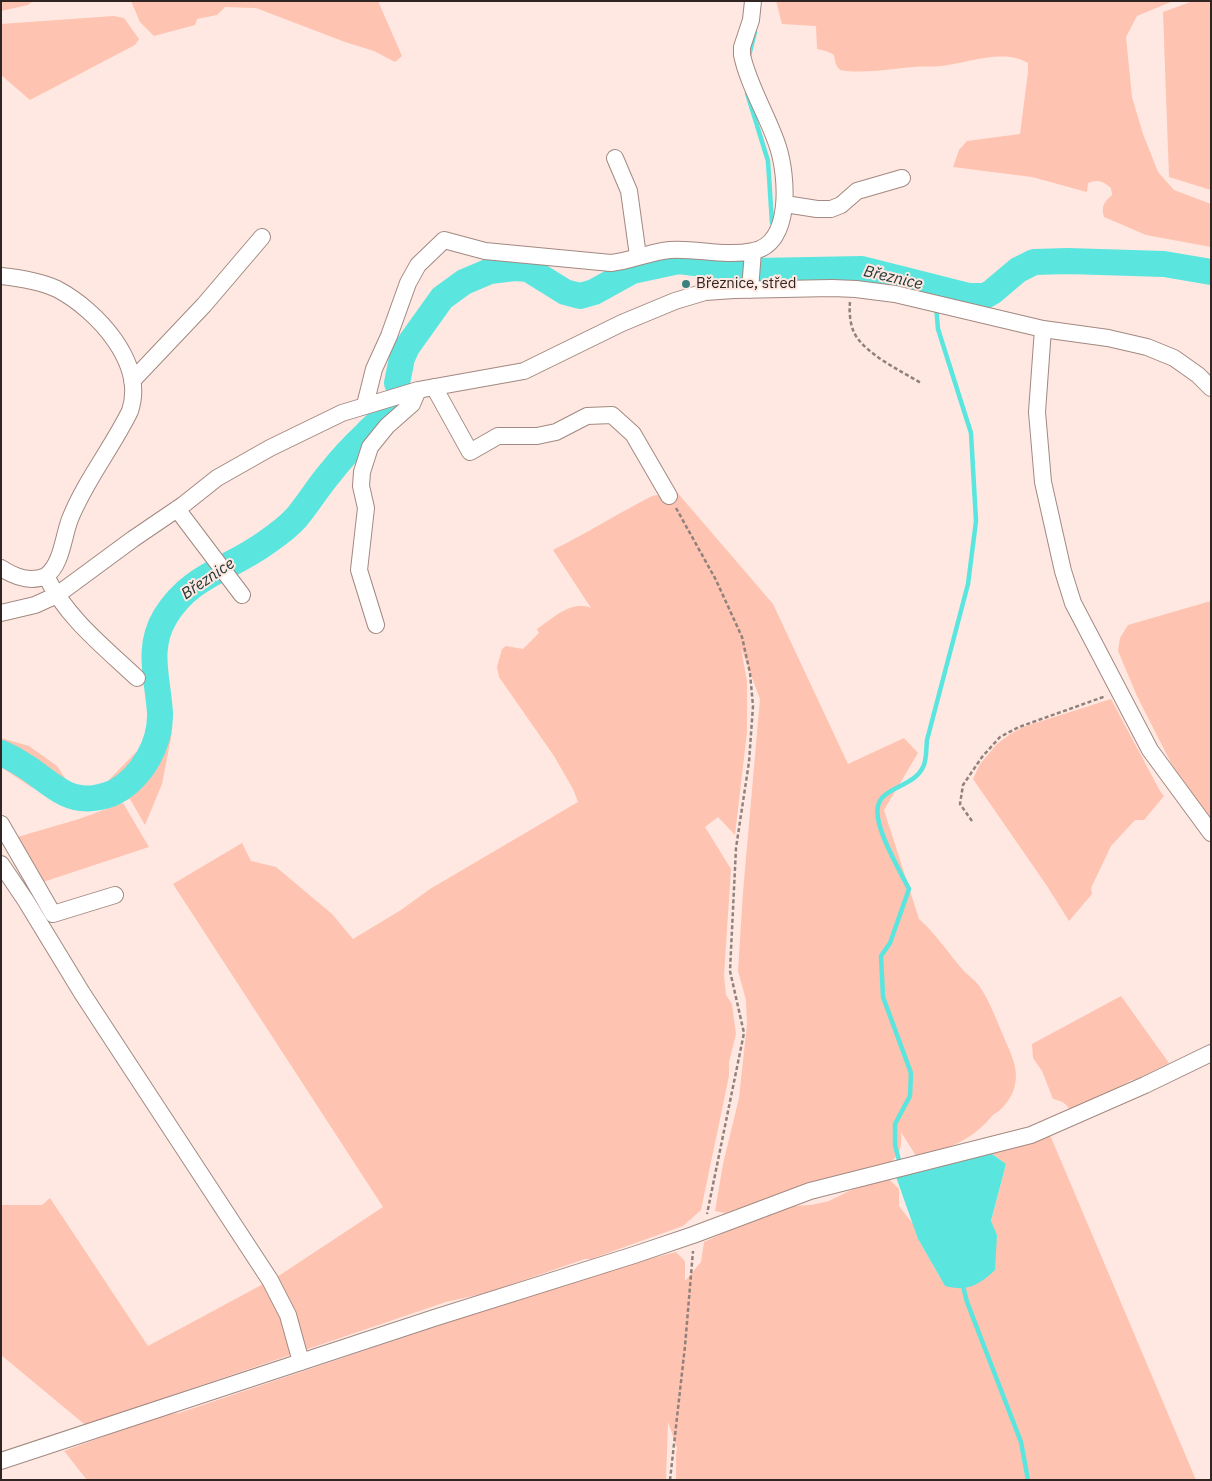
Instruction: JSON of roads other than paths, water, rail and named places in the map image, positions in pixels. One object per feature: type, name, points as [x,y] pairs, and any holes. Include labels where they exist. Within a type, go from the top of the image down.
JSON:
[{"type":"street","points":[[751,285],[753,257],[771,240],[779,225],[785,204],[784,176],[780,153],[742,55],[742,47],[750,20],[753,1]]},
{"type":"street","points":[[615,158],[629,191],[638,256]]},
{"type":"street","points":[[785,204],[817,209],[831,209],[841,205],[857,191],[902,178]]},
{"type":"street","points":[[132,381],[204,305],[262,237]]},
{"type":"street","points":[[364,405],[374,369],[389,336],[408,283],[418,265],[444,240],[485,250],[600,263],[619,262],[657,251],[671,250],[753,257]]},
{"type":"street","points":[[1,276],[49,286],[66,294],[96,319],[117,344],[127,362],[132,381],[133,398],[130,411],[76,505],[56,564],[46,576],[27,580],[10,574],[1,568]]},
{"type":"street","points":[[1,613],[35,605],[57,595],[217,478],[270,448],[342,413],[426,388],[524,371],[675,300],[706,292],[751,285],[850,288],[918,299],[1043,329],[1129,342],[1161,351],[1187,367],[1211,388]]},
{"type":"street","points":[[1043,329],[1037,412],[1043,482],[1063,571],[1073,603],[1150,750],[1211,834]]},
{"type":"street","points":[[426,388],[470,452],[498,436],[537,436],[556,432],[587,416],[612,415],[633,434],[669,496]]},
{"type":"street","points":[[376,625],[359,570],[366,508],[361,486],[364,463],[370,447],[387,426],[412,404],[426,388]]},
{"type":"street","points":[[177,509],[242,594]]},
{"type":"street","points":[[46,576],[57,595],[90,633],[137,678]]},
{"type":"street","points":[[1,824],[52,914],[116,895]]},
{"type":"street","points":[[1,864],[270,1280],[288,1315],[301,1362]]},
{"type":"street","points":[[1,1461],[700,1232],[810,1191],[1031,1135],[1145,1085],[1211,1053]]},
{"type":"water","points":[[992,1154],[1006,1164],[991,1221],[997,1235],[995,1270],[984,1280],[966,1288],[945,1286],[918,1239],[895,1174]]},
{"type":"waterway","points":[[749,56],[755,32]]},
{"type":"waterway","points":[[747,93],[768,161],[772,223]]},
{"type":"waterway","name":"Březnice","points":[[397,383],[402,358],[407,347],[442,298],[464,282],[490,271],[514,268],[528,269],[565,292],[580,296],[594,292],[632,271],[679,261],[758,271],[862,269],[969,296],[985,296],[1018,270],[1034,262],[1068,261],[1164,264],[1211,272]]},
{"type":"waterway","points":[[758,271],[766,261]]},
{"type":"waterway","points":[[934,288],[935,299]]},
{"type":"waterway","points":[[900,1164],[895,1145],[895,1124],[910,1096],[911,1073],[883,997],[881,956],[890,943],[909,889],[883,836],[879,825],[878,806],[885,795],[919,774],[924,764],[927,740],[968,584],[976,521],[971,433],[938,329],[936,306]]},
{"type":"waterway","name":"Březnice","points":[[1,753],[25,766],[58,790],[75,797],[94,798],[108,795],[125,786],[134,778],[148,758],[157,736],[160,713],[155,652],[159,629],[165,617],[175,603],[199,582],[253,551],[290,525],[338,463],[385,416],[393,403]]},
{"type":"waterway","points":[[962,1282],[967,1302],[1021,1442],[1028,1480]]},
{"type":"place","name":"Březnice, střed","points":[[686,284]]}]
